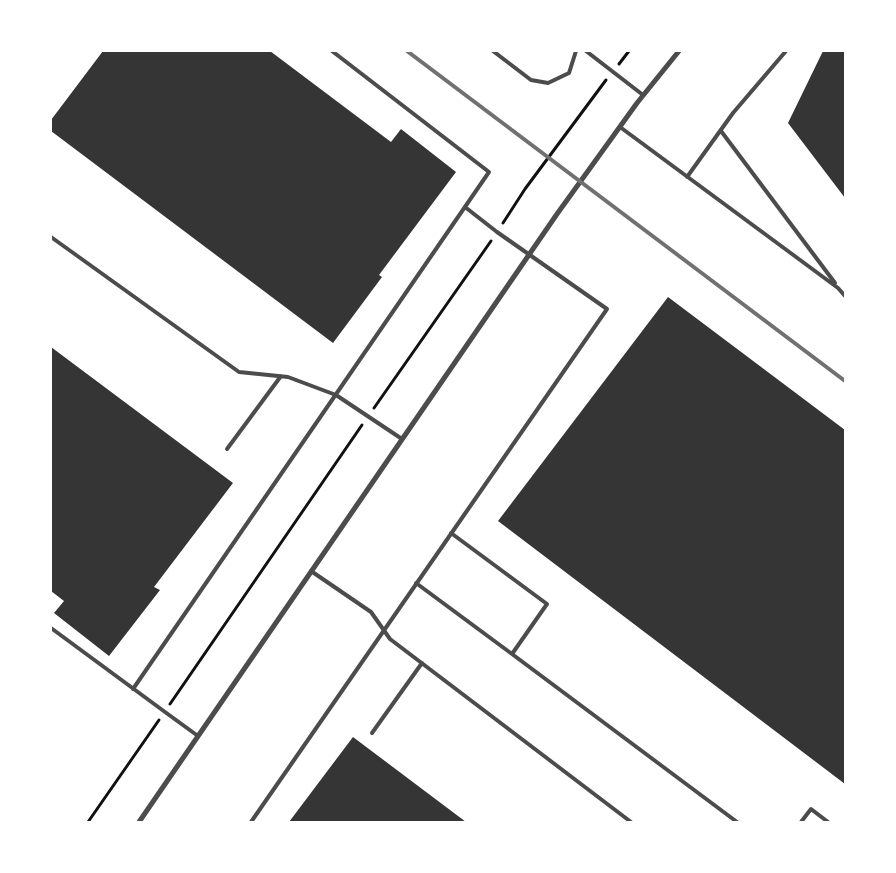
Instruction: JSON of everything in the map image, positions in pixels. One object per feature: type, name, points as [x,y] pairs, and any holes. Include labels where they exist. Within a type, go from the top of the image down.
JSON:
[{"type":"street","points":[[139,822],[575,188],[643,95],[679,51]]},
{"type":"lane","points":[[133,689],[488,172],[332,51]]},
{"type":"lane","points":[[494,51],[531,80],[548,84],[569,73],[576,51]]},
{"type":"lane","points":[[586,51],[643,95]]},
{"type":"lane","points":[[688,177],[734,113],[786,51]]},
{"type":"lane","points":[[620,128],[838,288]]},
{"type":"lane","points":[[721,131],[845,296]]},
{"type":"lane","points":[[251,822],[607,309],[496,232],[465,207]]},
{"type":"lane","points":[[51,237],[239,372],[288,377],[336,395],[402,439]]},
{"type":"lane","points":[[227,449],[281,376]]},
{"type":"lane","points":[[451,533],[547,604],[512,654]]},
{"type":"lane","points":[[311,571],[371,612],[390,639],[631,822]]},
{"type":"lane","points":[[416,584],[737,822]]},
{"type":"lane","points":[[51,628],[198,736]]},
{"type":"lane","points":[[372,733],[422,663]]},
{"type":"lane","points":[[801,822],[811,809],[828,822]]},
{"type":"path","points":[[88,822],[525,190],[628,51]]},
{"type":"building","points":[[103,51],[270,51],[391,142],[401,129],[456,172],[379,275],[382,277],[333,343],[51,131],[51,120]]},
{"type":"building","points":[[823,51],[845,51],[845,198],[788,123]]},
{"type":"building","points":[[668,297],[845,430],[845,784],[498,521]]},
{"type":"building","points":[[51,347],[233,483],[154,587],[160,590],[109,656],[54,613],[64,601],[51,591]]},
{"type":"building","points":[[353,737],[466,822],[289,822]]},
{"type":"railway","points":[[407,51],[845,381]]}]
